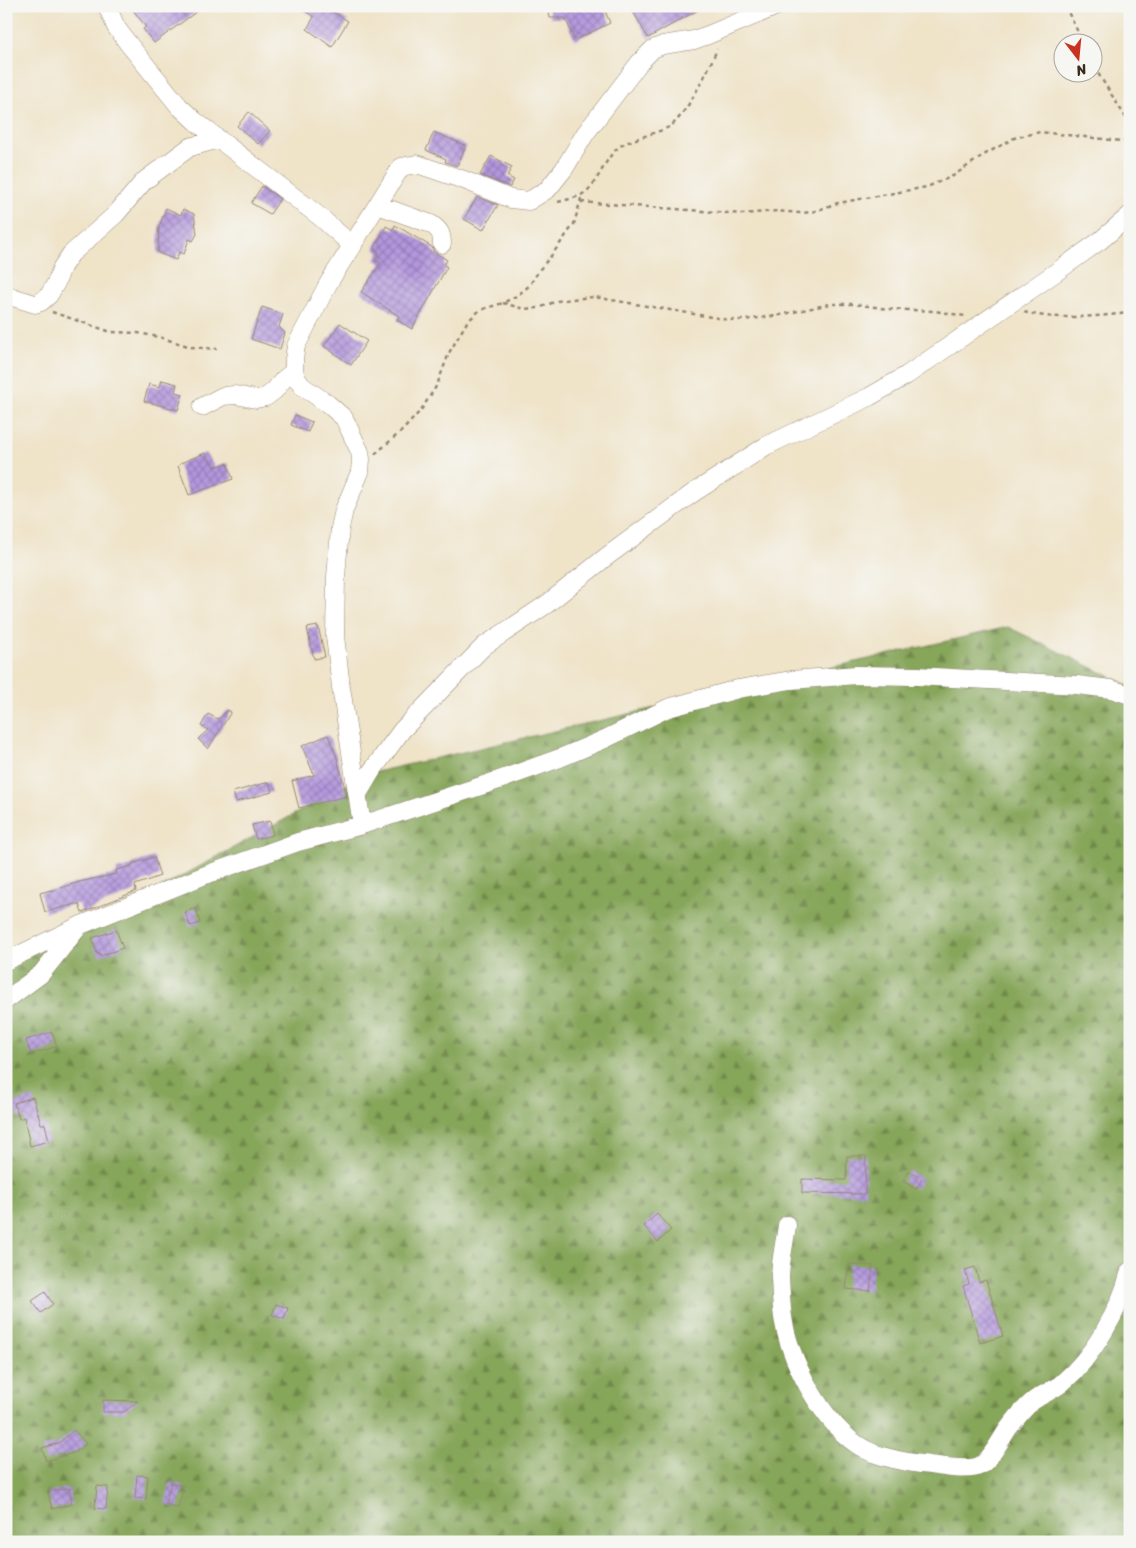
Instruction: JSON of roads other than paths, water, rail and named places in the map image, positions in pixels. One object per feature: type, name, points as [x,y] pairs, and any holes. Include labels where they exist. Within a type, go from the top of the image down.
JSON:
[{"type":"street","points":[[107,6],[116,27],[179,106],[195,122],[319,216],[353,246]]},
{"type":"street","points":[[362,825],[335,636],[336,577],[340,528],[344,510],[360,472],[360,452],[344,418],[302,386],[297,379],[294,371],[296,346],[328,284],[401,167],[417,164],[511,199],[529,201],[548,189],[564,169],[585,134],[640,62],[653,50],[662,45],[694,40],[777,6]]},
{"type":"street","points":[[6,295],[35,304],[41,302],[50,295],[62,267],[71,254],[116,214],[144,181],[190,147],[219,139]]},
{"type":"street","points":[[378,205],[431,224],[439,229],[442,235],[442,244]]},
{"type":"street","points":[[358,794],[371,772],[402,730],[484,646],[547,604],[606,557],[693,494],[766,446],[869,397],[907,374],[1008,307],[1101,240],[1130,215]]},
{"type":"street","points":[[202,407],[223,396],[235,395],[256,399],[266,397],[274,391],[282,380],[294,371]]},
{"type":"street","points":[[6,961],[81,925],[136,902],[253,858],[298,842],[362,825],[560,758],[605,739],[668,708],[769,682],[856,675],[916,676],[1077,685],[1111,689],[1130,695]]},
{"type":"street","points":[[6,1000],[41,974],[81,925]]},
{"type":"street","points":[[787,1225],[780,1275],[784,1323],[797,1364],[814,1398],[830,1421],[852,1440],[872,1452],[912,1463],[968,1468],[981,1465],[1008,1429],[1034,1401],[1062,1383],[1081,1364],[1103,1333],[1125,1290],[1130,1271]]}]
